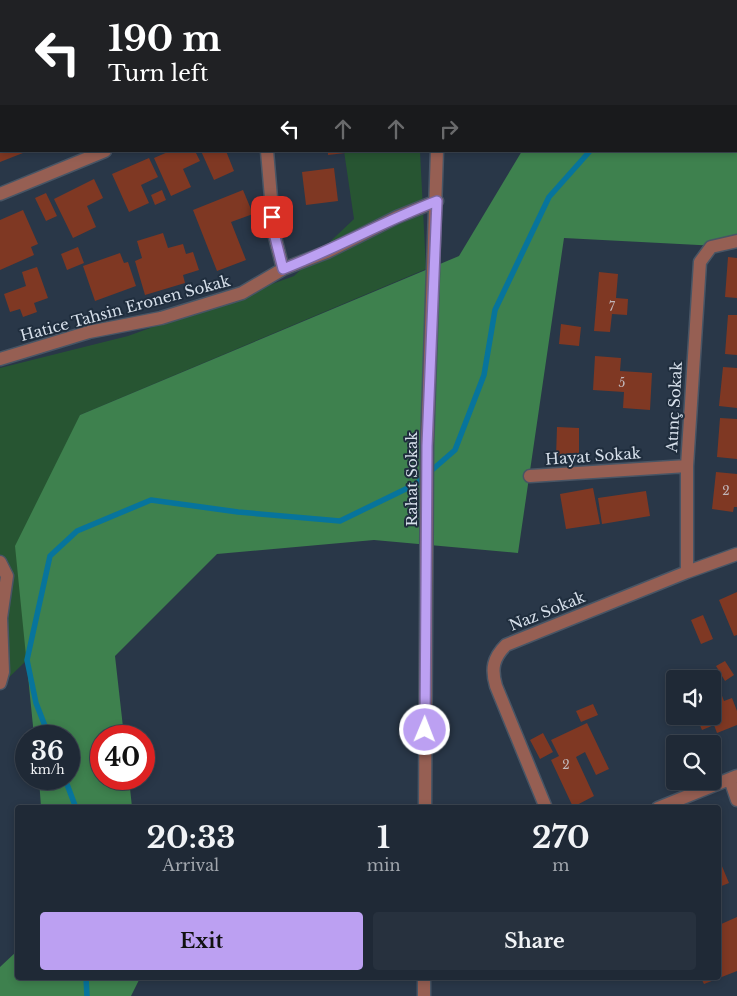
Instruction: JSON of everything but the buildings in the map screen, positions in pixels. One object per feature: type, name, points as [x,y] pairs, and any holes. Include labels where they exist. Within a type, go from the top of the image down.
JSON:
[{"type":"street","points":[[0,194],[103,152]]},
{"type":"street","points":[[267,152],[274,233],[283,269]]},
{"type":"street","name":"Rahat Sokak","points":[[425,805],[427,446],[437,201],[437,152]]},
{"type":"street","name":"Hatice Tahsin Eronen Sokak","points":[[0,359],[89,332],[161,318],[242,293],[283,269],[327,252],[397,217],[437,201]]},
{"type":"street","name":"Atınç Sokak","points":[[687,572],[687,466],[700,262],[711,247],[731,240],[737,241]]},
{"type":"street","name":"Hayat Sokak","points":[[530,476],[687,466]]},
{"type":"street","name":"Naz Sokak","points":[[545,805],[496,686],[493,665],[497,654],[506,645],[687,572],[737,554]]},
{"type":"street","points":[[0,562],[7,576],[1,618],[3,672],[0,682]]},
{"type":"street","points":[[666,805],[733,778],[737,800]]},
{"type":"street","points":[[424,980],[424,996]]},
{"type":"green space","points":[[344,152],[420,152],[426,269],[80,415],[27,660],[0,686],[0,368],[128,336],[294,276],[354,219]]},
{"type":"green space","points":[[521,152],[737,152],[737,247],[564,238],[518,553],[374,540],[217,554],[115,656],[123,725],[90,725],[90,790],[130,790],[132,805],[41,805],[40,790],[80,790],[80,725],[33,725],[15,546],[80,415],[459,256]]},
{"type":"green space","points":[[15,953],[15,980],[139,980],[131,996],[0,996],[0,967]]},
{"type":"waterway","points":[[45,725],[36,703],[27,660],[50,556],[77,531],[151,500],[238,512],[340,521],[416,484],[455,450],[484,375],[495,310],[549,197],[589,152]]},
{"type":"waterway","points":[[69,790],[75,805]]},
{"type":"waterway","points":[[86,980],[87,996]]},
{"type":"route","points":[[272,217],[283,269],[327,252],[397,217],[437,201],[427,446],[425,730]]}]
